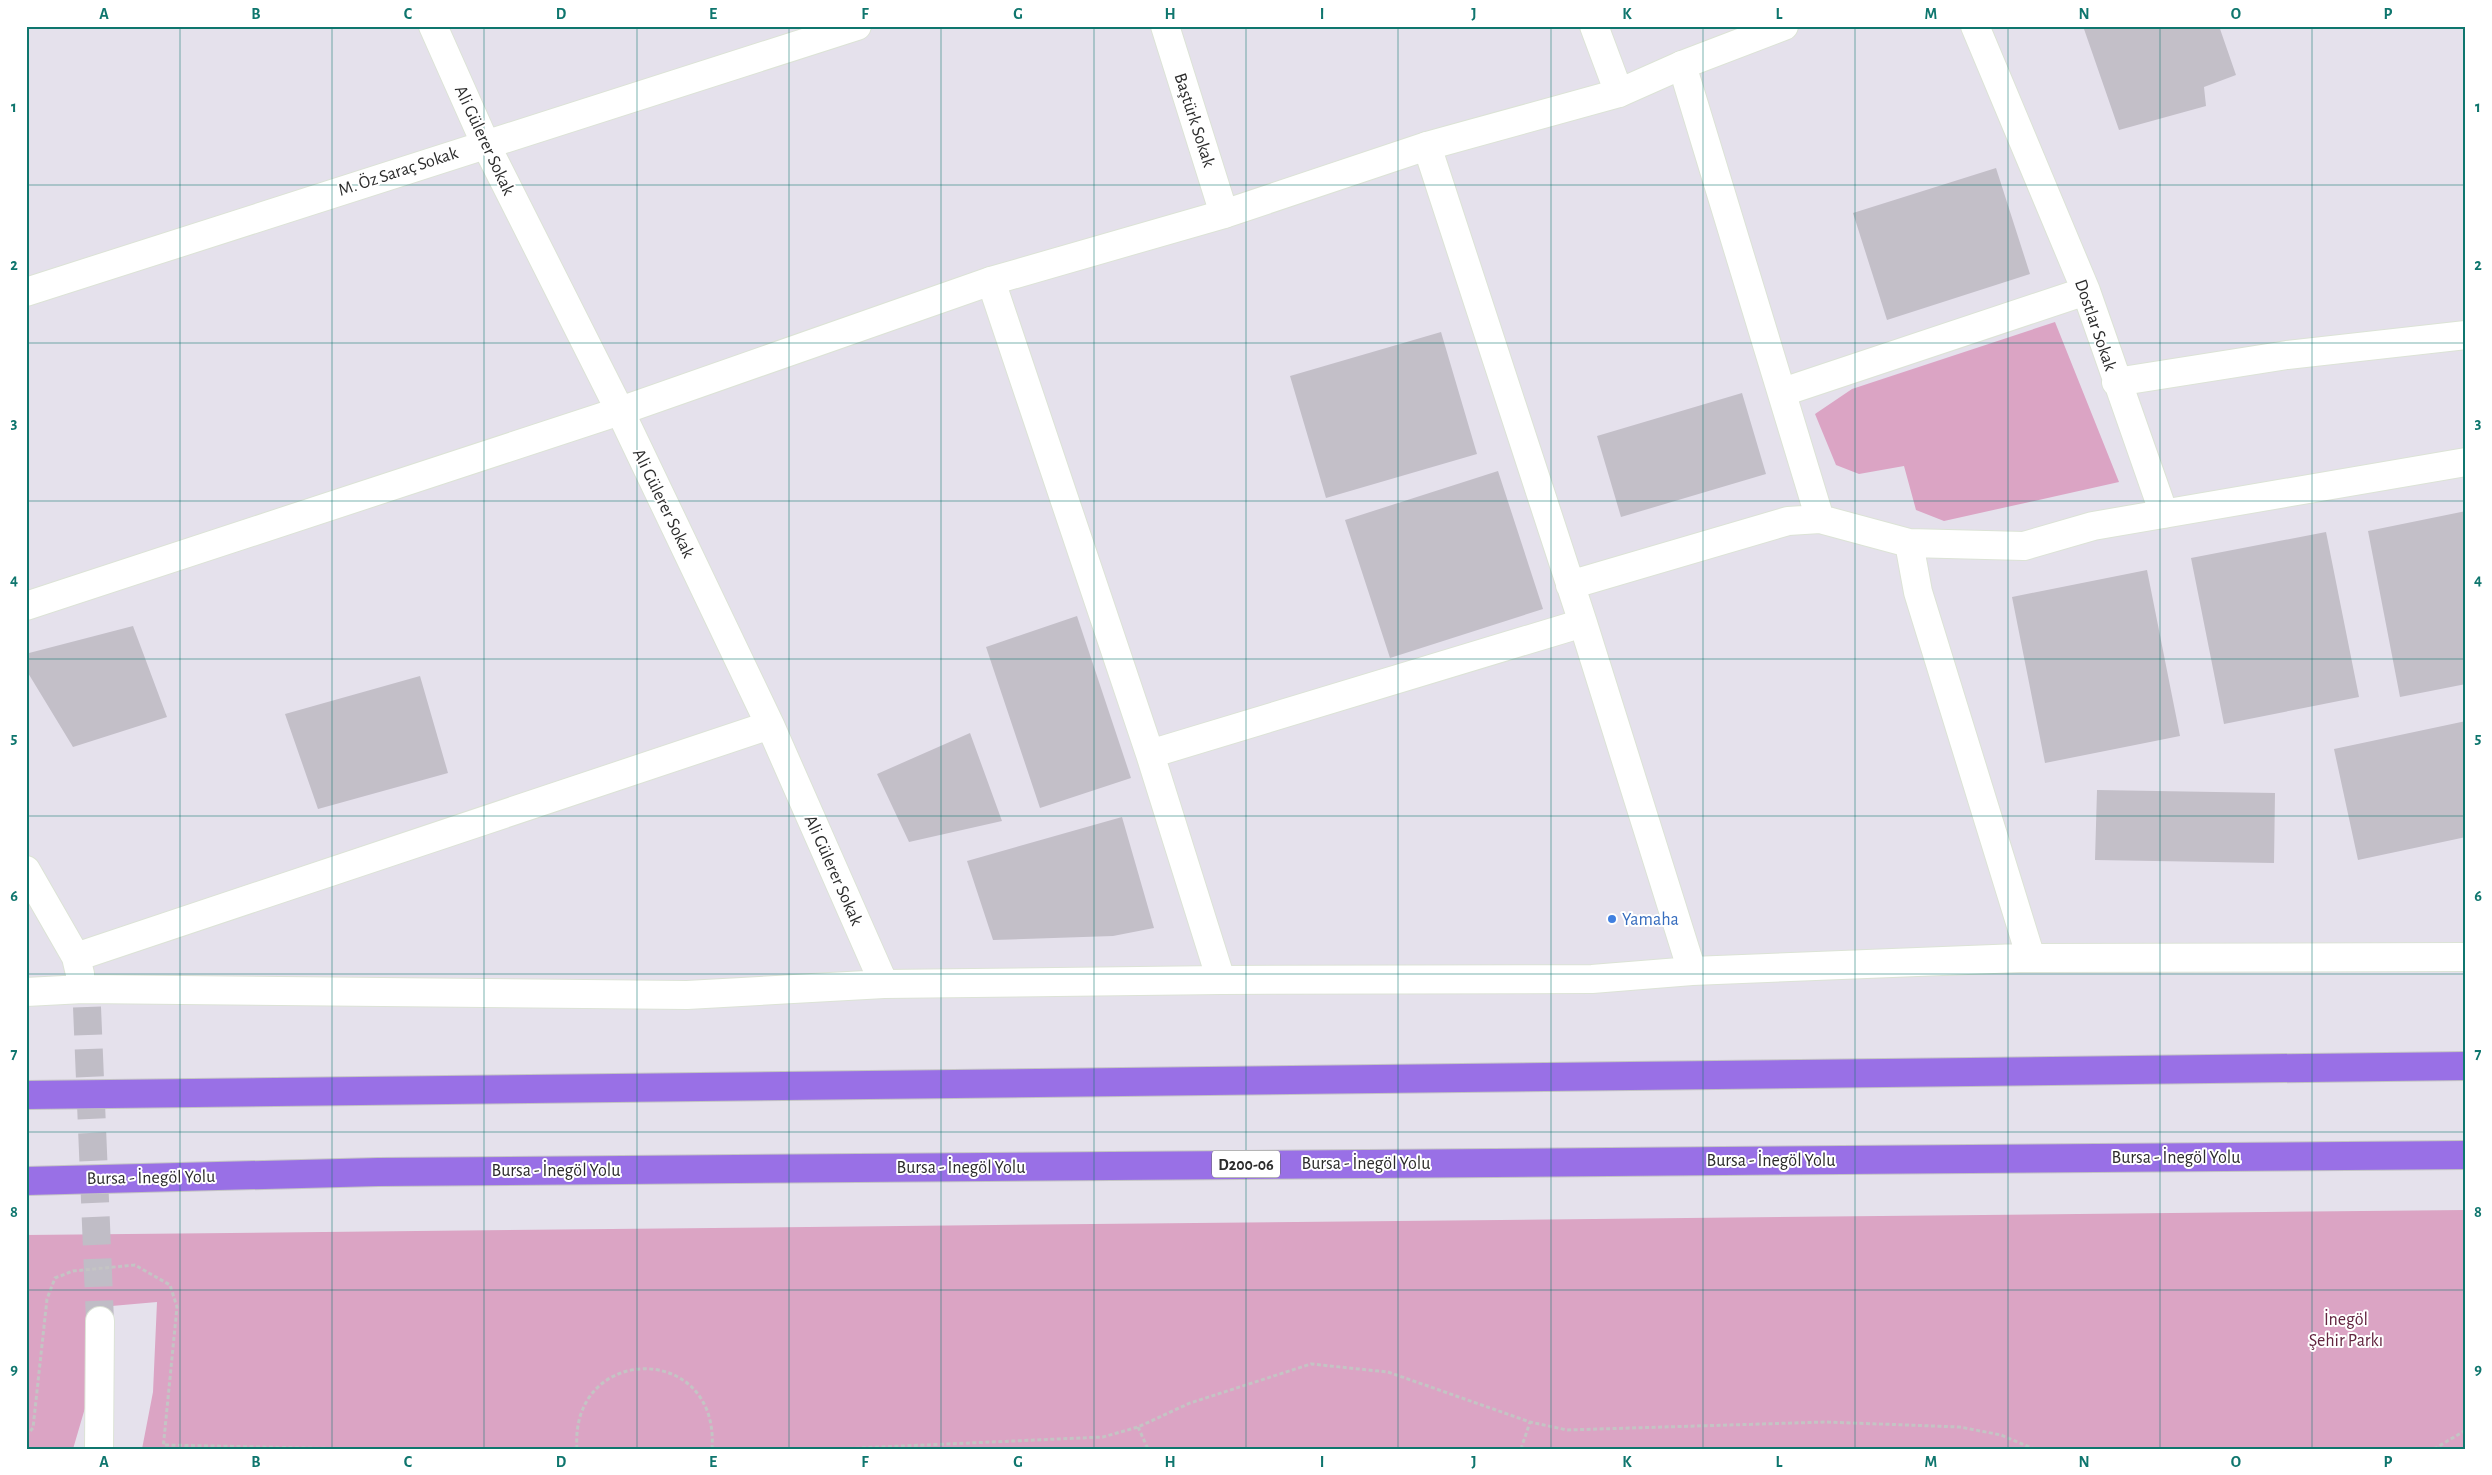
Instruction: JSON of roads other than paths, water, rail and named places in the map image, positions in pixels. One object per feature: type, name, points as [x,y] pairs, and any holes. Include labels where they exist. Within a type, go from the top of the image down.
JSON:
[{"type":"highway","points":[[26,1095],[2466,1066]]},
{"type":"highway","name":"Bursa - İnegöl Yolu","points":[[26,1180],[378,1172],[2466,1154]]},
{"type":"street","name":"Ali Gülerer Sokak","points":[[432,26],[485,144],[620,411],[770,725],[884,984]]},
{"type":"street","name":"M. Öz Saraç Sokak","points":[[26,292],[857,26]]},
{"type":"street","name":"Baştürk Sokak","points":[[1165,26],[1224,214]]},
{"type":"street","points":[[1594,26],[1619,93]]},
{"type":"street","points":[[26,606],[620,411],[991,282],[1224,214],[1427,146],[1619,93],[1682,65],[1784,26]]},
{"type":"street","name":"Dostlar Sokak","points":[[1975,26],[2086,291],[2116,382],[2287,355],[2466,335]]},
{"type":"street","points":[[1682,65],[1820,519]]},
{"type":"street","points":[[1427,146],[1583,623],[1692,971]]},
{"type":"street","points":[[991,282],[1150,754],[1221,980]]},
{"type":"street","points":[[1782,392],[2086,291]]},
{"type":"street","points":[[2116,382],[2164,514]]},
{"type":"street","points":[[1570,585],[1788,521],[1820,519],[1909,543],[2024,546],[2093,526],[2466,462]]},
{"type":"street","points":[[1909,543],[1918,592],[2031,958]]},
{"type":"street","points":[[1150,754],[1583,623]]},
{"type":"street","points":[[76,957],[770,725]]},
{"type":"street","points":[[26,870],[76,957],[85,998]]},
{"type":"street","points":[[26,992],[85,998],[687,995],[884,984],[1221,980],[1592,979],[1692,971],[2031,958],[2466,957]]},
{"type":"street","points":[[98,1449],[100,1321]]},
{"type":"tunnel","points":[[87,1007],[100,1321]]},
{"type":"place","name":"Yamaha","points":[[1612,919]]},
{"type":"park label","name":"İnegöl Şehir Parkı","points":[[2346,1329]]}]
